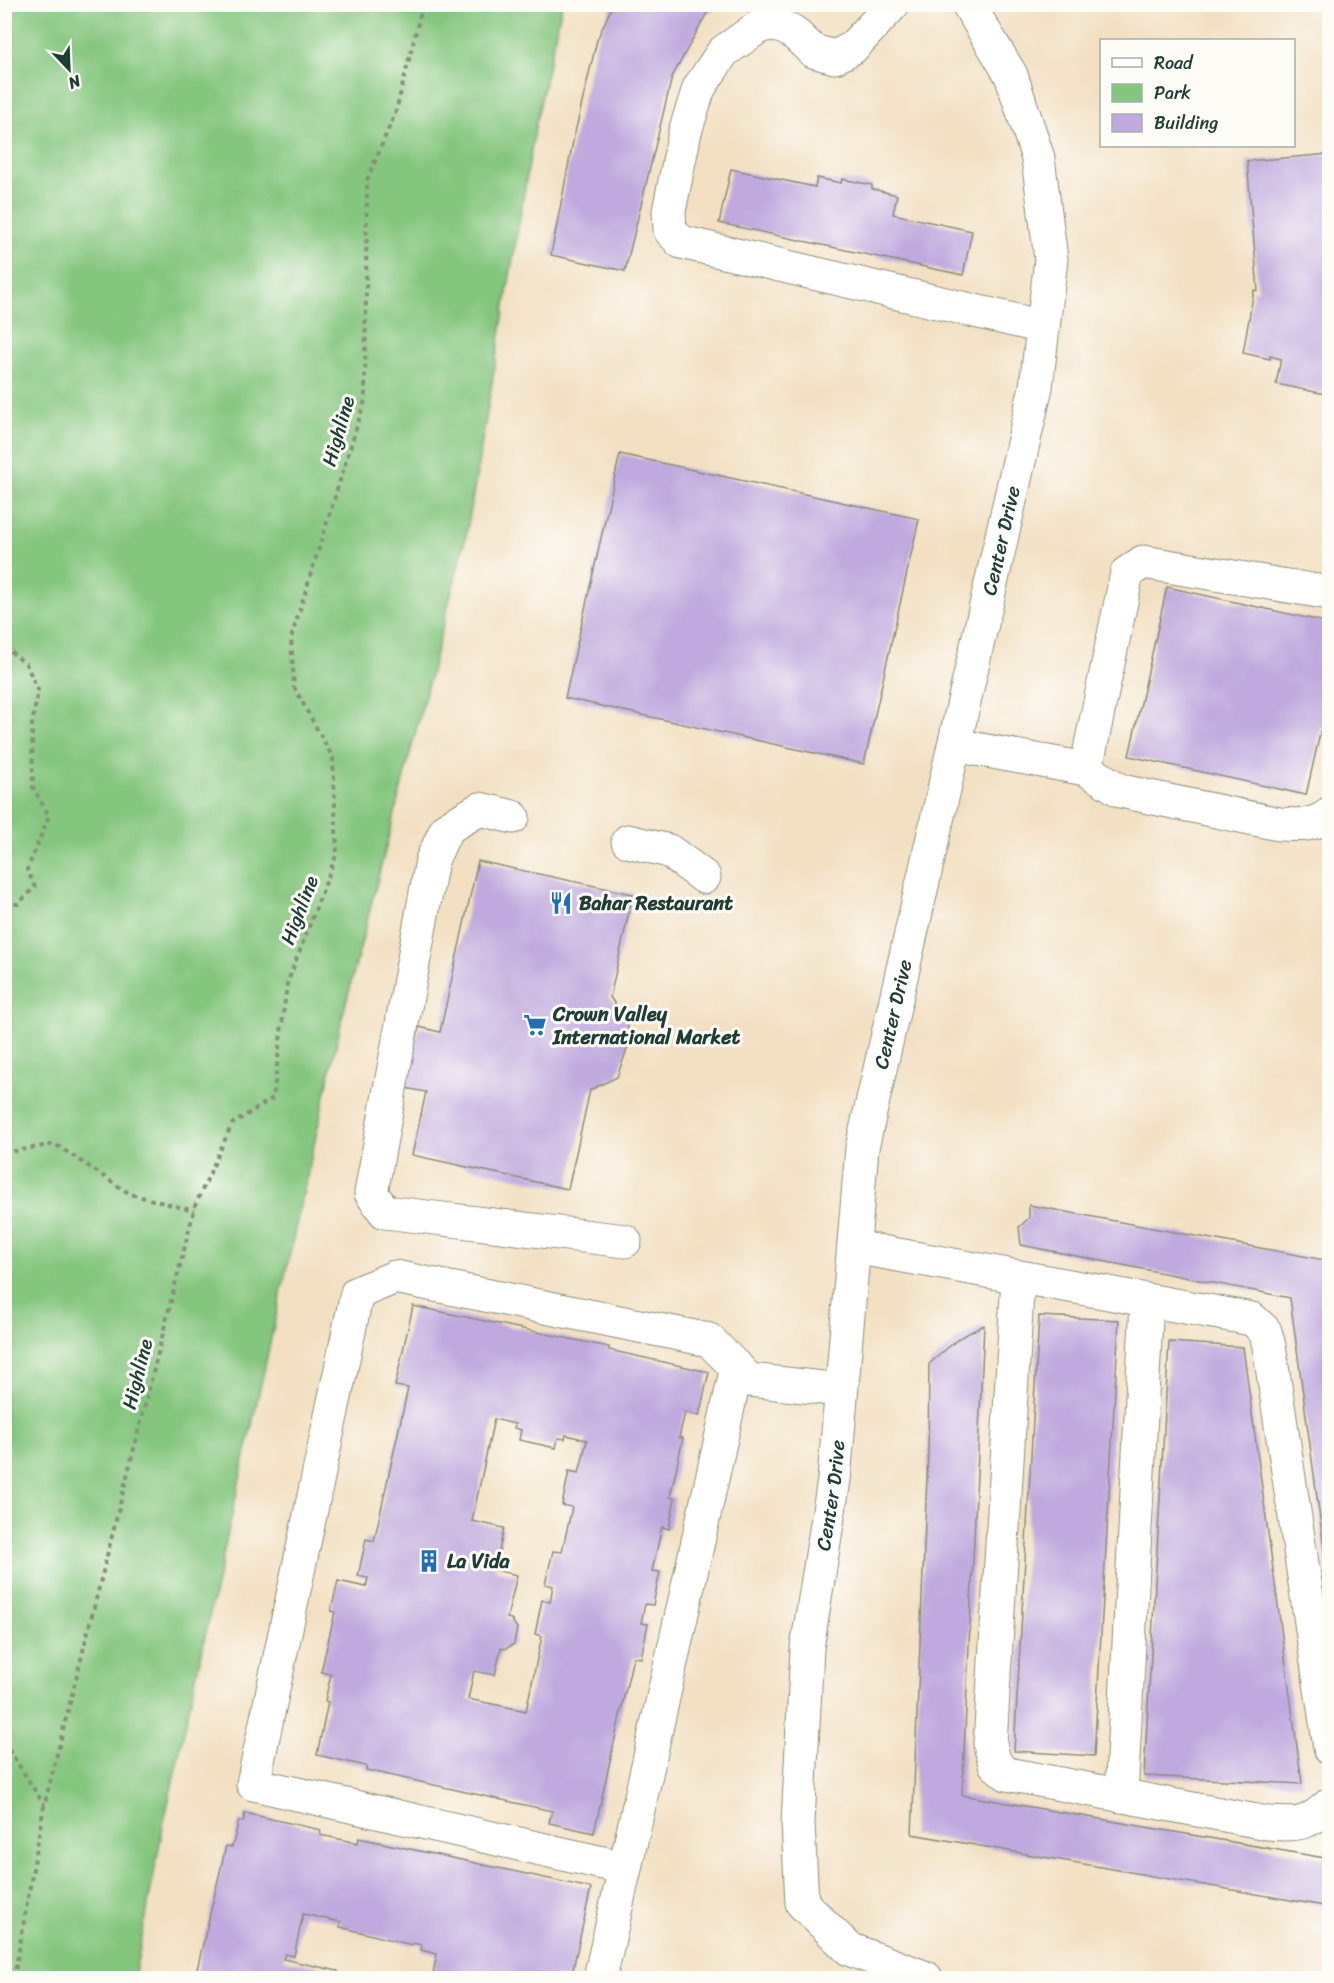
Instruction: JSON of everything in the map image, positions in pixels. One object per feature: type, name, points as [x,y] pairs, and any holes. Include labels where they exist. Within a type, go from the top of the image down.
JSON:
[{"type":"street","points":[[894,4],[852,48],[835,57],[813,51],[792,31],[774,24],[760,26],[723,52],[699,88],[685,132],[669,211],[670,230],[681,242],[1043,327]]},
{"type":"street","name":"Center Drive","points":[[926,1978],[849,1949],[802,1903],[798,1823],[807,1648],[834,1480],[862,1148],[1036,387],[1051,259],[1038,158],[1011,75],[968,4]]},
{"type":"street","points":[[1086,769],[1127,573],[1143,562],[1329,593]]},
{"type":"street","points":[[954,745],[1086,769],[1121,791],[1279,824],[1304,825],[1326,817],[1329,813]]},
{"type":"street","points":[[513,817],[480,809],[447,828],[432,860],[371,1193],[385,1212],[625,1242]]},
{"type":"street","points":[[628,841],[669,851],[704,877]]},
{"type":"street","points":[[854,1247],[1252,1319],[1265,1331],[1329,1748]]},
{"type":"street","points":[[626,1868],[253,1784],[357,1293],[395,1277],[709,1340],[749,1380],[842,1390]]},
{"type":"street","points":[[1018,1278],[990,1744],[995,1764],[1007,1774],[1267,1822],[1295,1825],[1314,1818],[1329,1804]]},
{"type":"street","points":[[1121,1796],[1147,1301]]},
{"type":"street","points":[[600,1978],[736,1367]]},
{"type":"path","name":"Highline","points":[[14,1978],[44,1806],[194,1211],[232,1124],[273,1098],[287,984],[337,853],[333,758],[294,687],[291,638],[365,400],[367,180],[396,111],[423,4]]},
{"type":"path","points":[[4,646],[26,664],[38,690],[32,725],[33,787],[49,816],[27,870],[35,887],[18,904],[4,903]]},
{"type":"path","points":[[4,1154],[55,1144],[130,1194],[194,1211]]},
{"type":"path","points":[[4,1742],[44,1806]]},
{"type":"green space","points":[[5,4],[562,5],[536,122],[466,536],[342,1018],[163,1826],[134,1978],[5,1978]]},
{"type":"building","points":[[613,4],[723,4],[707,13],[672,77],[625,271],[551,255],[573,141],[597,40]]},
{"type":"building","points":[[1330,154],[1330,395],[1276,384],[1281,359],[1243,353],[1254,290],[1258,291],[1247,161]]},
{"type":"building","points":[[731,169],[815,187],[817,178],[841,183],[842,179],[872,185],[872,189],[897,195],[893,214],[972,231],[963,275],[719,223]]},
{"type":"building","points":[[620,454],[919,519],[864,764],[565,698]]},
{"type":"building","points":[[1167,587],[1330,623],[1330,690],[1306,795],[1129,756]]},
{"type":"building","name":"Crown Valley International Market","points":[[478,861],[633,894],[610,997],[628,1023],[627,1049],[617,1077],[590,1090],[568,1189],[412,1155],[426,1092],[405,1088],[419,1027],[440,1032]]},
{"type":"building","points":[[1029,1205],[1330,1261],[1330,1578],[1328,1578],[1290,1298],[1021,1245],[1019,1227],[1029,1218]]},
{"type":"building","name":"La Vida","points":[[413,1306],[609,1347],[609,1350],[709,1372],[699,1416],[685,1412],[679,1438],[683,1438],[670,1497],[675,1498],[669,1529],[662,1527],[652,1571],[660,1572],[653,1605],[645,1604],[641,1623],[648,1624],[641,1658],[633,1657],[594,1833],[549,1823],[552,1811],[366,1770],[366,1766],[317,1755],[328,1702],[325,1701],[331,1674],[321,1672],[335,1612],[331,1611],[338,1581],[366,1587],[368,1578],[358,1576],[366,1539],[374,1541],[408,1388],[395,1386]],"holes":[[[494,1419],[515,1424],[514,1428],[521,1430],[519,1440],[556,1448],[558,1438],[565,1439],[566,1435],[587,1440],[579,1473],[569,1471],[562,1505],[572,1507],[562,1552],[553,1551],[545,1584],[553,1586],[550,1602],[542,1600],[535,1634],[542,1636],[526,1711],[468,1699],[474,1671],[495,1675],[501,1648],[505,1649],[514,1644],[517,1628],[511,1619],[507,1618],[517,1575],[495,1570],[504,1528],[472,1521]]]},
{"type":"building","points":[[1039,1316],[1119,1320],[1094,1756],[1014,1751]]},
{"type":"building","points":[[984,1325],[962,1795],[1330,1859],[1330,1907],[912,1834],[928,1453],[929,1364],[959,1338]]},
{"type":"building","points":[[1169,1342],[1243,1347],[1302,1784],[1144,1776]]},
{"type":"building","points":[[245,1813],[321,1830],[320,1835],[358,1843],[359,1838],[591,1888],[571,1978],[432,1978],[437,1954],[421,1950],[422,1945],[413,1943],[412,1945],[340,1927],[341,1922],[303,1914],[294,1956],[285,1954],[283,1959],[338,1971],[336,1978],[195,1978],[226,1846],[232,1847],[239,1821],[243,1822]]},
{"type":"place","name":"Bahar Restaurant","points":[[561,903]]},
{"type":"place","name":"Crown Valley International Market","points":[[535,1025]]},
{"type":"place","name":"La Vida","points":[[429,1561]]}]
